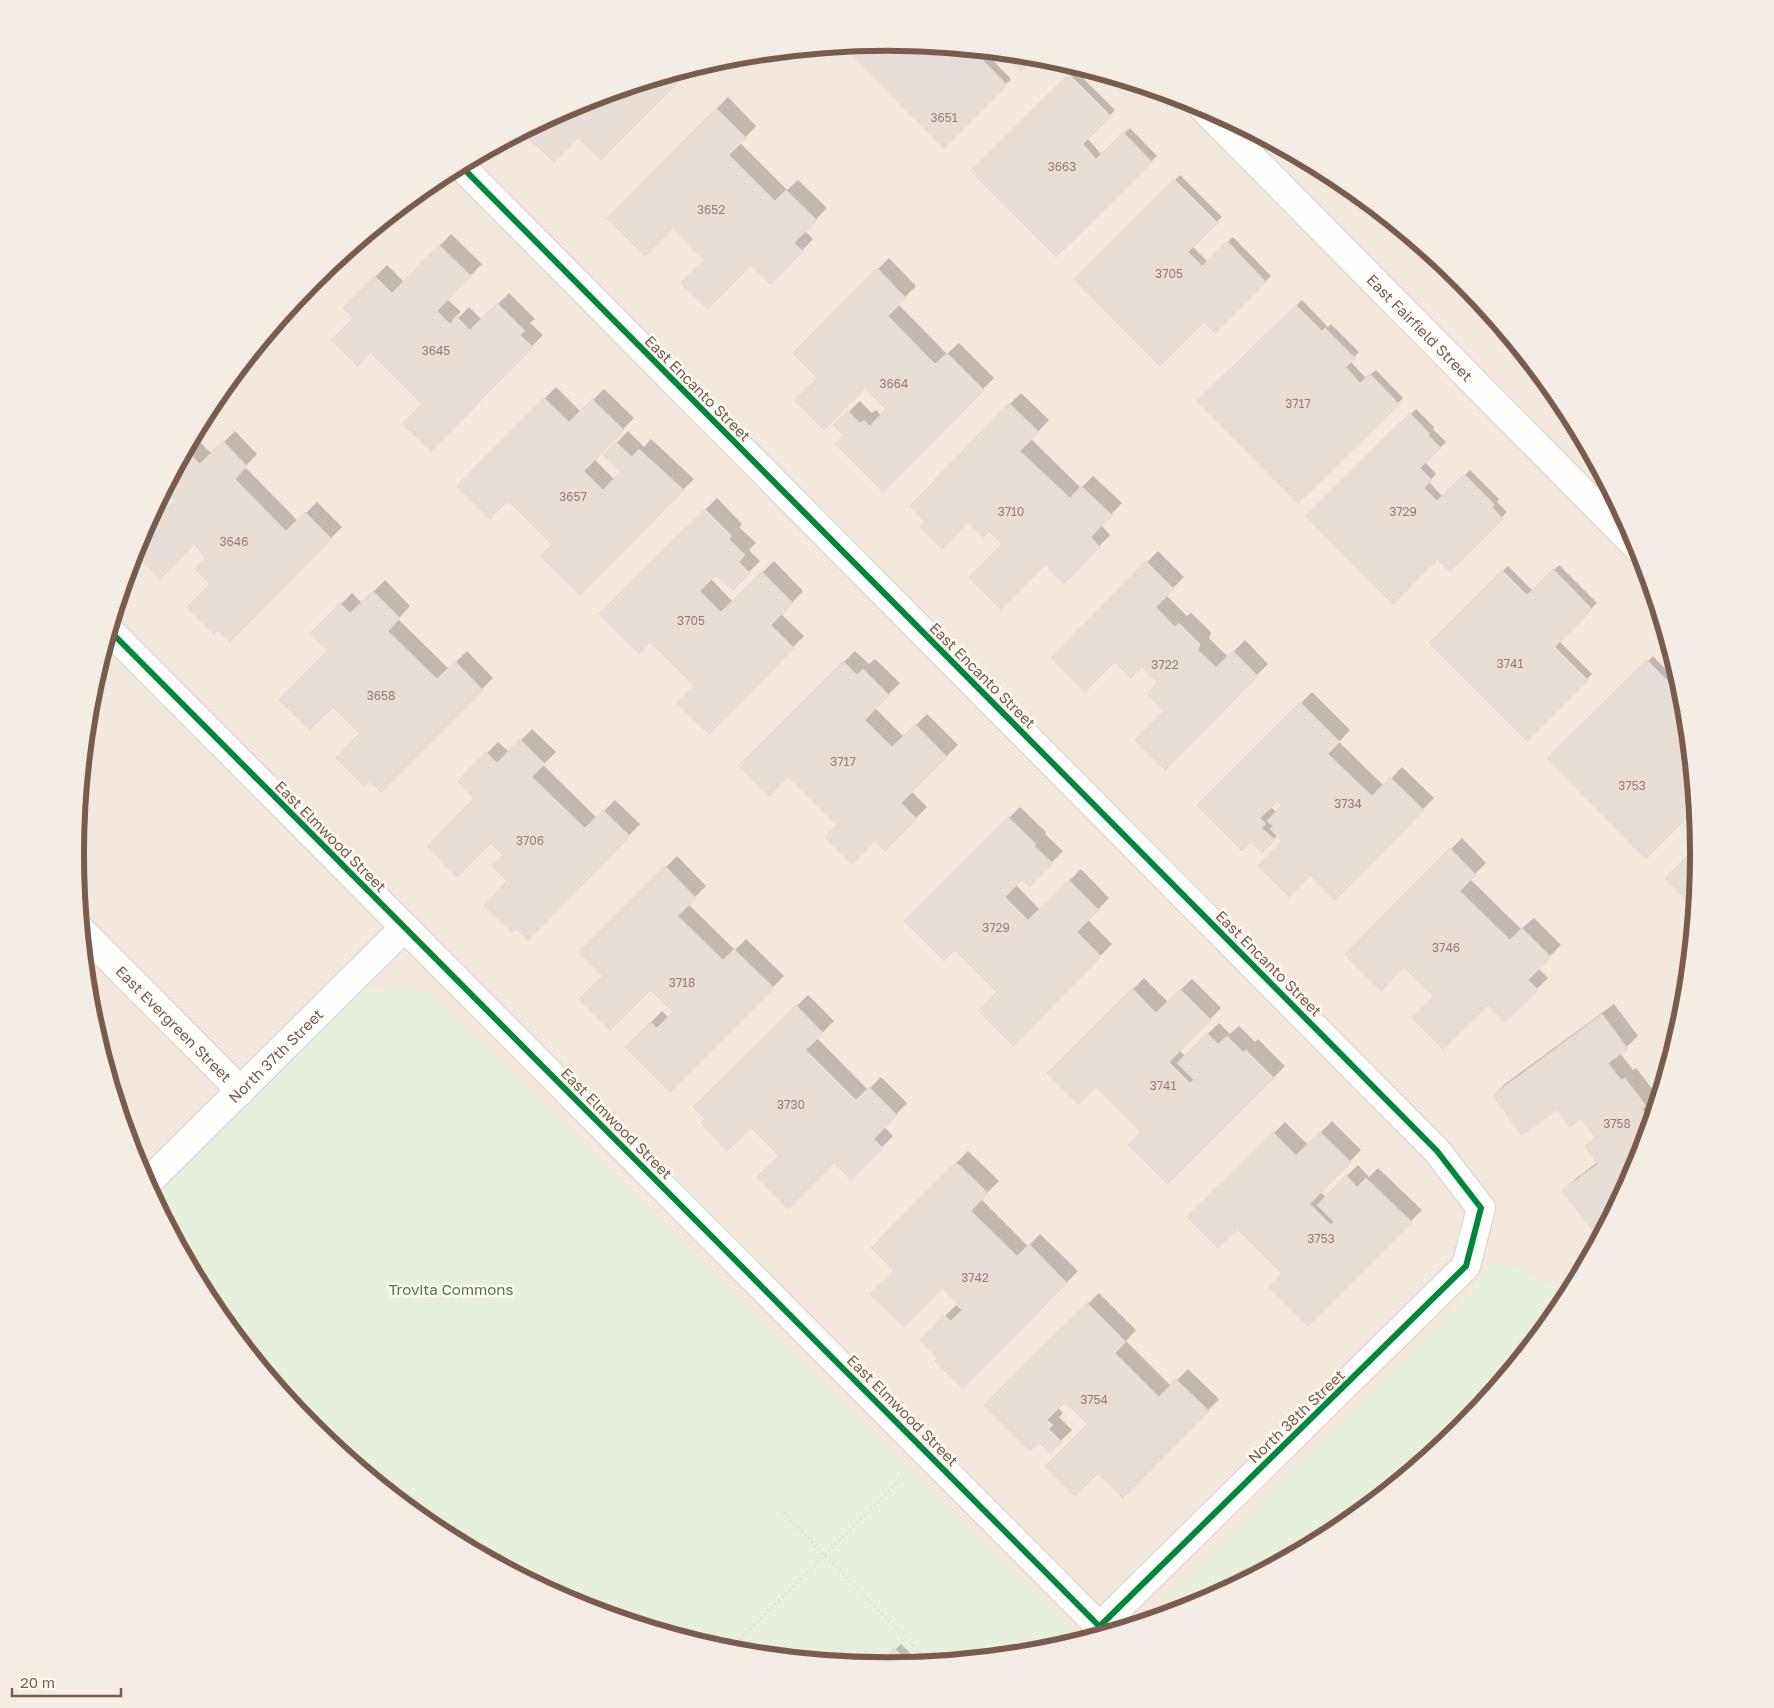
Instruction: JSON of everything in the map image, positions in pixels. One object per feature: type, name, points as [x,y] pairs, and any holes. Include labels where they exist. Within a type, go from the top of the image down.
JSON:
[{"type":"street","name":"East Fairfield Street","points":[[1218,123],[1622,532]]},
{"type":"street","name":"East Encanto Street","points":[[466,171],[1437,1150],[1481,1208]]},
{"type":"street","name":"East Elmwood Street","points":[[115,637],[1100,1627]]},
{"type":"street","name":"North 37th Street","points":[[153,1178],[405,927]]},
{"type":"street","name":"East Evergreen Street","points":[[89,938],[241,1091]]},
{"type":"street","name":"North 38th Street","points":[[1105,1626],[1466,1266],[1481,1208]]},
{"type":"path","points":[[737,1642],[927,1452]]},
{"type":"path","points":[[784,1513],[922,1656]]},
{"type":"shaded area","points":[[887,51],[940,53],[992,58],[1044,67],[1095,79],[1145,94],[1194,112],[1242,134],[1288,159],[1376,217],[1416,250],[1455,286],[1524,365],[1582,453],[1607,499],[1629,547],[1647,596],[1662,646],[1674,697],[1683,749],[1688,801],[1690,854],[1688,907],[1683,959],[1674,1011],[1662,1062],[1647,1112],[1629,1161],[1607,1209],[1582,1255],[1524,1343],[1491,1383],[1455,1422],[1376,1491],[1288,1549],[1242,1574],[1194,1596],[1145,1614],[1095,1629],[1044,1641],[992,1650],[940,1655],[887,1657],[834,1655],[782,1650],[730,1641],[679,1629],[629,1614],[580,1596],[532,1574],[486,1549],[398,1491],[358,1458],[319,1422],[250,1343],[192,1255],[167,1209],[145,1161],[127,1112],[112,1062],[100,1011],[91,959],[86,907],[84,854],[86,801],[91,749],[100,697],[112,646],[127,596],[145,547],[167,499],[192,453],[250,365],[283,325],[319,286],[398,217],[486,159],[532,134],[580,112],[629,94],[679,79],[730,67],[782,58],[834,53]]},
{"type":"green space","name":"Trovita Commons","points":[[363,989],[427,990],[1076,1634],[992,1650],[940,1655],[887,1657],[834,1655],[782,1650],[730,1641],[679,1629],[629,1614],[580,1596],[532,1574],[486,1549],[398,1491],[319,1422],[250,1343],[220,1300],[192,1255],[160,1193]]},
{"type":"green space","points":[[1500,1260],[1561,1289],[1524,1343],[1491,1383],[1455,1422],[1376,1491],[1288,1549],[1242,1574],[1194,1596],[1162,1607]]},
{"type":"building","points":[[887,51],[980,57],[1007,85],[944,148],[849,52]]},
{"type":"building","points":[[1012,61],[1027,64],[1021,70]]},
{"type":"building","points":[[1069,74],[1111,116],[1083,144],[1096,159],[1123,132],[1152,162],[1056,257],[971,171]]},
{"type":"building","points":[[682,78],[601,160],[578,138],[554,162],[527,137],[580,112],[629,94]]},
{"type":"building","points":[[716,108],[746,138],[729,155],[775,201],[786,190],[817,220],[794,243],[803,251],[771,284],[751,265],[708,309],[681,283],[704,260],[673,228],[645,256],[607,218]]},
{"type":"building","points":[[1174,179],[1218,223],[1188,252],[1202,266],[1227,241],[1266,282],[1215,333],[1204,322],[1160,366],[1074,279]]},
{"type":"building","points":[[439,245],[471,276],[437,311],[450,324],[457,317],[470,330],[497,303],[525,331],[520,335],[533,347],[431,451],[403,424],[422,404],[370,352],[358,366],[331,340],[353,318],[343,308],[375,276],[392,293]]},
{"type":"building","points":[[877,268],[906,298],[888,316],[935,364],[947,353],[984,390],[883,492],[835,444],[844,435],[833,425],[848,411],[860,423],[864,420],[870,426],[886,409],[865,388],[824,430],[795,400],[817,378],[793,353]]},
{"type":"building","points":[[1296,305],[1322,331],[1325,328],[1355,358],[1346,367],[1360,383],[1370,374],[1399,404],[1298,503],[1197,401]]},
{"type":"building","points":[[544,398],[569,422],[592,399],[624,430],[584,471],[603,490],[621,471],[603,455],[616,442],[632,457],[639,449],[684,490],[580,595],[540,556],[552,544],[508,501],[490,519],[457,486]]},
{"type":"building","points":[[1009,403],[1039,432],[1020,451],[1070,498],[1081,486],[1112,515],[1091,537],[1100,547],[1064,584],[1045,564],[1001,609],[969,578],[1002,544],[989,531],[983,537],[968,522],[942,549],[920,527],[925,522],[910,506]]},
{"type":"building","points":[[1410,413],[1441,448],[1420,468],[1432,480],[1424,488],[1437,501],[1464,474],[1495,505],[1492,507],[1503,519],[1450,571],[1437,559],[1393,604],[1306,516]]},
{"type":"building","points":[[223,441],[247,466],[235,479],[286,531],[305,512],[332,539],[230,642],[218,630],[214,634],[187,607],[210,584],[195,569],[206,557],[194,544],[160,579],[140,560],[159,517],[175,500],[169,494],[191,455],[200,464]]},
{"type":"building","points":[[705,509],[732,536],[729,539],[745,555],[739,562],[750,573],[733,590],[716,575],[700,591],[721,612],[762,572],[793,603],[771,625],[794,648],[709,734],[677,703],[694,686],[650,642],[639,654],[599,614]]},
{"type":"building","points":[[1146,561],[1174,589],[1156,607],[1175,627],[1179,623],[1200,644],[1198,650],[1216,667],[1233,651],[1258,676],[1165,770],[1135,740],[1164,711],[1147,693],[1158,683],[1142,667],[1131,678],[1115,662],[1085,692],[1051,658]]},
{"type":"building","points":[[1553,569],[1592,609],[1555,647],[1588,680],[1527,741],[1429,643],[1502,570],[1527,595]]},
{"type":"building","points":[[373,591],[400,618],[388,631],[437,679],[455,661],[483,690],[381,792],[369,781],[364,786],[336,758],[360,733],[333,707],[310,730],[279,700],[327,651],[310,633],[340,603],[350,613]]},
{"type":"building","points":[[1647,660],[1671,685],[1683,749],[1689,816],[1646,859],[1547,758]]},
{"type":"building","points":[[843,661],[857,675],[863,669],[889,695],[865,720],[892,747],[915,724],[947,757],[901,803],[917,819],[885,851],[875,841],[852,864],[825,837],[837,825],[788,776],[769,796],[739,765]]},
{"type":"building","points":[[1300,702],[1340,742],[1328,754],[1372,796],[1390,777],[1424,810],[1335,900],[1310,875],[1289,897],[1258,866],[1282,841],[1270,829],[1273,826],[1267,821],[1282,805],[1278,801],[1260,818],[1266,824],[1262,828],[1275,840],[1262,853],[1251,842],[1242,851],[1197,805]]},
{"type":"building","points":[[520,739],[545,764],[532,777],[585,828],[603,810],[630,836],[528,940],[516,929],[512,932],[484,905],[507,881],[492,866],[503,855],[491,843],[457,877],[427,846],[474,798],[458,781],[486,752],[497,763]]},
{"type":"building","points":[[1008,817],[1036,844],[1034,846],[1053,863],[1029,887],[1022,880],[1005,897],[1028,920],[1069,880],[1099,910],[1077,932],[1101,956],[1013,1046],[979,1011],[997,992],[955,950],[944,961],[904,921]]},
{"type":"building","points":[[1450,848],[1476,875],[1460,891],[1510,940],[1522,928],[1551,957],[1528,980],[1538,990],[1505,1022],[1488,1005],[1443,1049],[1412,1018],[1434,996],[1404,967],[1381,991],[1345,954]]},
{"type":"building","points":[[1690,853],[1688,901],[1665,878]]},
{"type":"building","points":[[665,866],[696,898],[678,916],[723,960],[734,949],[774,988],[670,1092],[625,1047],[650,1022],[657,1028],[673,1012],[651,990],[610,1030],[579,999],[603,976],[579,952]]},
{"type":"building","points":[[1132,988],[1156,1013],[1180,989],[1211,1020],[1169,1062],[1190,1083],[1194,1080],[1177,1063],[1207,1033],[1218,1044],[1227,1036],[1243,1052],[1246,1050],[1274,1078],[1168,1184],[1128,1145],[1141,1132],[1096,1087],[1078,1104],[1047,1073]]},
{"type":"building","points":[[796,1005],[823,1033],[806,1050],[856,1100],[869,1087],[897,1115],[874,1139],[883,1148],[851,1180],[834,1163],[788,1209],[757,1177],[779,1156],[751,1128],[727,1151],[701,1123],[705,1119],[693,1107]]},
{"type":"building","points":[[1602,1014],[1628,1049],[1608,1063],[1621,1080],[1625,1078],[1646,1106],[1642,1109],[1646,1114],[1629,1161],[1601,1221],[1591,1228],[1562,1190],[1598,1164],[1585,1146],[1596,1138],[1581,1118],[1570,1127],[1557,1109],[1522,1135],[1493,1095]]},
{"type":"building","points":[[1273,1132],[1296,1155],[1320,1132],[1351,1162],[1310,1204],[1331,1225],[1334,1222],[1317,1205],[1346,1175],[1357,1187],[1366,1178],[1412,1222],[1308,1326],[1269,1287],[1282,1274],[1237,1229],[1218,1248],[1187,1217]]},
{"type":"building","points":[[956,1162],[988,1193],[971,1211],[1017,1256],[1029,1244],[1067,1283],[963,1388],[935,1361],[938,1358],[920,1340],[944,1315],[951,1321],[963,1309],[943,1288],[904,1327],[870,1294],[894,1271],[871,1248]]},
{"type":"building","points":[[1087,1303],[1126,1342],[1115,1353],[1159,1397],[1176,1379],[1209,1411],[1123,1498],[1098,1473],[1075,1496],[1045,1466],[1087,1424],[1065,1402],[1047,1420],[1053,1425],[1049,1429],[1062,1442],[1050,1453],[1039,1442],[1030,1451],[984,1405]]},
{"type":"building","points":[[894,1648],[903,1656],[887,1657]]},
{"type":"cycle path","points":[[466,171],[1437,1151],[1481,1208],[1466,1266],[1100,1626]]},
{"type":"cycle path","points":[[115,636],[1100,1627]]}]
